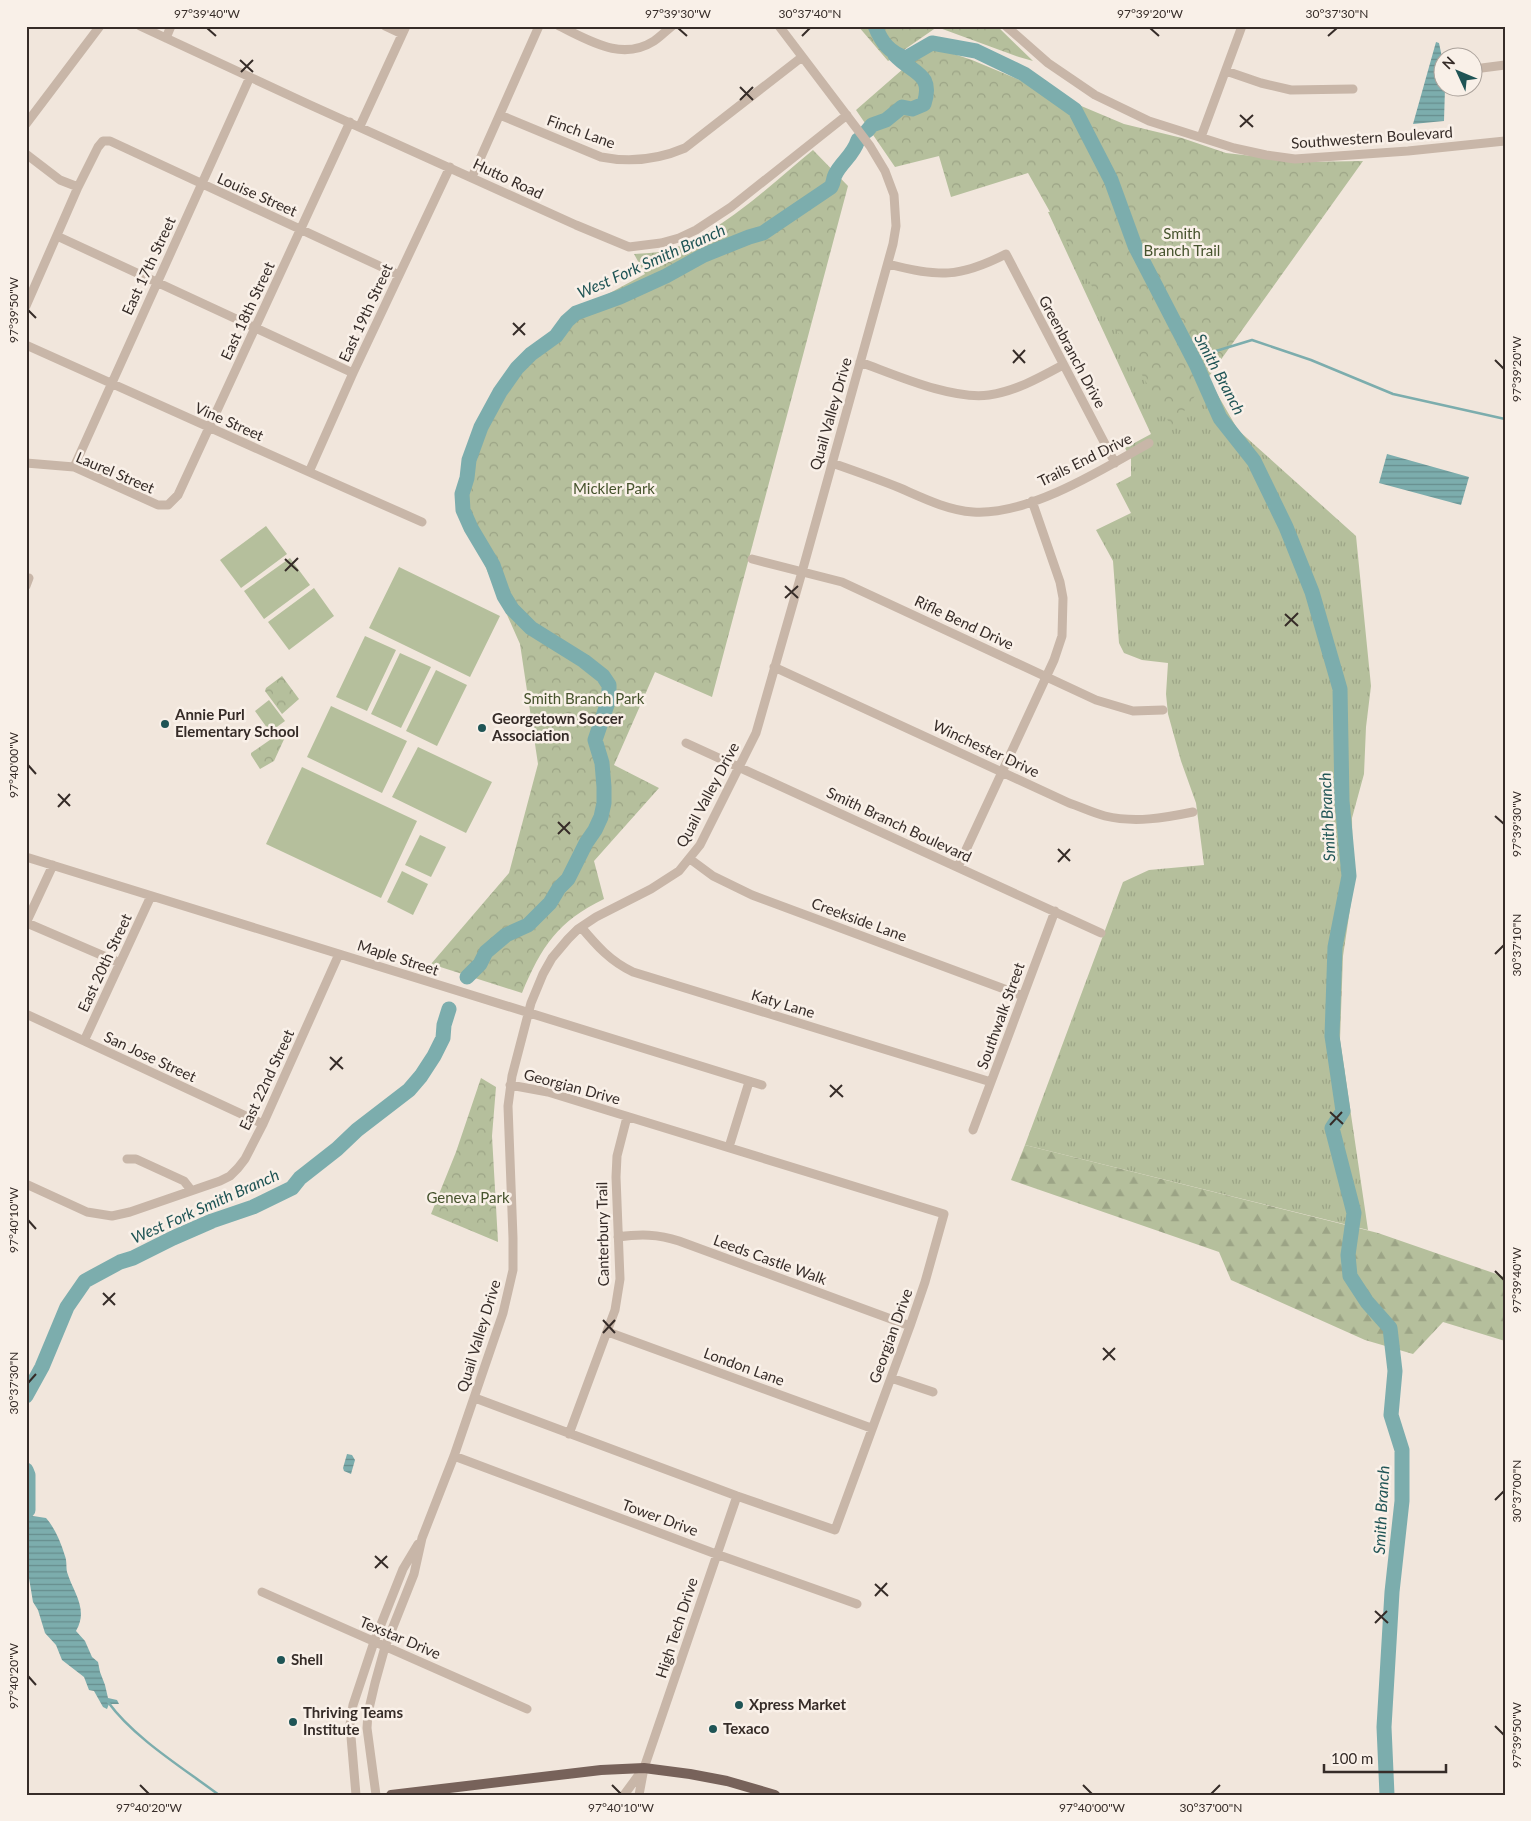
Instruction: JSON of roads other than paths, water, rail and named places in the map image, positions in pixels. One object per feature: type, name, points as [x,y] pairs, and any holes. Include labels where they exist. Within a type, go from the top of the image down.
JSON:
[{"type":"main road","points":[[391,1795],[601,1770],[644,1768],[727,1781],[775,1795]]},
{"type":"street","points":[[26,124],[100,26]]},
{"type":"street","name":"Hutto Road","points":[[140,26],[576,225],[630,247],[661,243],[679,238],[696,230],[731,207],[847,115]]},
{"type":"street","points":[[166,38],[171,26]]},
{"type":"street","points":[[360,126],[404,30],[385,26]]},
{"type":"street","points":[[472,177],[539,26]]},
{"type":"street","points":[[559,26],[610,49],[619,50],[637,49],[646,45],[672,26]]},
{"type":"street","name":"Quail Valley Drive","points":[[376,1795],[370,1764],[367,1728],[368,1713],[385,1647],[414,1574],[422,1538],[454,1456],[503,1314],[513,1270],[508,1106],[510,1085],[528,1014],[543,974],[552,958],[568,939],[596,917],[651,889],[679,871],[690,858],[700,845],[756,733],[888,264],[896,226],[894,196],[885,171],[847,115],[779,26]]},
{"type":"street","name":"Southwestern Boulevard","points":[[1006,26],[1048,63],[1096,95],[1149,121],[1234,148],[1295,159],[1505,141]]},
{"type":"street","points":[[1202,137],[1242,26]]},
{"type":"street","name":"Finch Lane","points":[[500,115],[601,158],[619,161],[652,159],[669,155],[685,148],[802,57]]},
{"type":"street","points":[[1484,68],[1505,65]]},
{"type":"street","points":[[1226,71],[1261,83],[1291,90],[1353,89]]},
{"type":"street","name":"East 17th Street","points":[[74,467],[250,77]]},
{"type":"street","name":"East 18th Street","points":[[164,506],[168,505],[178,495],[350,122]]},
{"type":"street","name":"Louise Street","points":[[78,188],[98,147],[102,142],[110,141],[399,275]]},
{"type":"street","points":[[26,154],[60,180],[78,188],[26,306]]},
{"type":"street","name":"East 19th Street","points":[[309,472],[353,373],[450,167]]},
{"type":"street","points":[[56,236],[353,373]]},
{"type":"street","name":"Greenbranch Drive","points":[[888,264],[927,273],[953,273],[978,267],[1006,254],[1114,462]]},
{"type":"street","name":"Vine Street","points":[[26,345],[422,522]]},
{"type":"street","points":[[860,362],[943,390],[958,394],[975,395],[989,395],[1015,389],[1033,382],[1063,365]]},
{"type":"street","name":"Trails End Drive","points":[[832,463],[899,488],[927,501],[972,512],[1008,509],[1032,501],[1073,485],[1149,444]]},
{"type":"street","name":"Laurel Street","points":[[26,463],[74,467],[164,506]]},
{"type":"street","points":[[958,867],[1047,676],[1059,649],[1062,636],[1063,598],[1060,582],[1032,501]]},
{"type":"street","name":"Rifle Bend Drive","points":[[752,559],[842,582],[1096,700],[1133,711],[1163,710]]},
{"type":"street","name":"Winchester Drive","points":[[774,667],[1069,802],[1105,816],[1143,820],[1194,812]]},
{"type":"street","name":"Smith Branch Boulevard","points":[[686,743],[740,766],[1101,933]]},
{"type":"street","name":"Maple Street","points":[[26,857],[762,1085]]},
{"type":"street","name":"Creekside Lane","points":[[690,858],[713,876],[752,895],[1023,996]]},
{"type":"street","points":[[53,865],[26,923],[120,964]]},
{"type":"street","name":"East 20th Street","points":[[84,1041],[151,896]]},
{"type":"street","name":"Southwalk Street","points":[[973,1130],[1055,912]]},
{"type":"street","name":"Katy Lane","points":[[581,927],[606,955],[618,965],[633,972],[991,1082]]},
{"type":"street","name":"East 22nd Street","points":[[26,1184],[87,1212],[112,1216],[130,1212],[230,1176],[245,1158],[263,1124],[339,954]]},
{"type":"street","name":"San Jose Street","points":[[26,1014],[263,1124]]},
{"type":"street","points":[[728,1147],[749,1082]]},
{"type":"street","name":"Georgian Drive","points":[[474,1398],[737,1496],[835,1530],[910,1326],[925,1282],[944,1214],[548,1092],[510,1085]]},
{"type":"street","name":"Canterbury Trail","points":[[568,1434],[615,1310],[620,1279],[616,1177],[617,1156],[627,1117]]},
{"type":"street","points":[[127,1159],[136,1159],[184,1182],[191,1190]]},
{"type":"street","name":"Leeds Castle Walk","points":[[618,1237],[641,1234],[661,1235],[910,1326]]},
{"type":"street","name":"London Lane","points":[[608,1332],[871,1428]]},
{"type":"street","points":[[892,1378],[932,1392]]},
{"type":"street","name":"Tower Drive","points":[[454,1456],[716,1554],[857,1604]]},
{"type":"street","name":"High Tech Drive","points":[[639,1795],[644,1768],[737,1496]]},
{"type":"street","name":"Quail Valley Drive","points":[[356,1795],[351,1736],[351,1715],[355,1695],[403,1569],[422,1538]]},
{"type":"street","name":"Texstar Drive","points":[[262,1592],[527,1708]]},
{"type":"street","name":"High Tech Drive","points":[[624,1795],[644,1768]]},
{"type":"water","points":[[1436,42],[1439,43],[1440,48],[1434,48]]},
{"type":"water","points":[[1434,49],[1434,98],[1445,98],[1444,121],[1413,124]]},
{"type":"water","points":[[1387,454],[1469,477],[1461,505],[1379,483]]},
{"type":"water","points":[[347,1454],[352,1455],[355,1460],[351,1474],[344,1471],[343,1468]]},
{"type":"water","points":[[26,1510],[33,1516],[46,1518],[62,1546],[66,1558],[67,1572],[79,1601],[81,1615],[76,1631],[85,1641],[92,1657],[98,1662],[108,1698],[117,1700],[119,1704],[109,1704],[107,1709],[103,1707],[94,1691],[89,1690],[84,1677],[62,1660],[56,1645],[45,1633],[38,1610],[33,1602],[26,1560]]},
{"type":"waterway","name":"Smith Branch","points":[[875,26],[887,46],[900,56],[906,58],[932,43],[976,51],[1024,74],[1075,110],[1111,180],[1135,246],[1196,364],[1220,418],[1254,461],[1286,527],[1312,592],[1340,689],[1342,801],[1349,876],[1335,947],[1332,1036],[1343,1111],[1332,1128],[1354,1213],[1348,1255],[1350,1276],[1367,1302],[1390,1328],[1395,1371],[1391,1415],[1402,1450],[1402,1501],[1392,1592],[1384,1727],[1387,1795]]},
{"type":"waterway","name":"West Fork Smith Branch","points":[[867,131],[872,125],[886,120],[902,107],[912,109],[924,104],[926,94],[924,80],[895,55]]},
{"type":"waterway","name":"West Fork Smith Branch","points":[[467,977],[480,964],[486,952],[506,935],[528,925],[550,903],[559,888],[568,879],[586,843],[595,830],[601,817],[604,803],[602,763],[595,740],[609,699],[609,685],[603,676],[584,661],[531,628],[512,609],[504,596],[493,565],[471,528],[463,510],[462,494],[467,478],[469,460],[481,427],[500,392],[517,368],[531,354],[556,336],[567,321],[576,313],[620,297],[666,276],[704,255],[763,233],[831,187],[834,176],[856,146],[858,140]]},
{"type":"waterway","points":[[1193,358],[1252,340],[1311,360],[1393,394],[1505,419]]},
{"type":"waterway","name":"West Fork Smith Branch","points":[[26,1396],[42,1367],[67,1307],[85,1281],[120,1262],[133,1258],[173,1238],[212,1221],[253,1207],[292,1188],[300,1178],[337,1149],[357,1130],[409,1090],[421,1076],[443,1038],[444,1025],[449,1009]]},
{"type":"waterway","name":"West Fork Smith Branch","points":[[26,1470],[28,1475],[28,1510]]},
{"type":"waterway","name":"West Fork Smith Branch","points":[[108,1702],[131,1728],[145,1740],[219,1795]]},
{"type":"place","name":"Annie Purl Elementary School","points":[[165,724]]},
{"type":"place","name":"Georgetown Soccer Association","points":[[482,728]]},
{"type":"place","name":"Shell","points":[[281,1660]]},
{"type":"place","name":"Xpress Market","points":[[739,1705]]},
{"type":"place","name":"Thriving Teams Institute","points":[[293,1722]]},
{"type":"place","name":"Texaco","points":[[713,1729]]},
{"type":"park label","name":"Smith Branch Trail","points":[[1182,242]]},
{"type":"park label","name":"Mickler Park","points":[[614,489]]},
{"type":"park label","name":"Smith Branch Park","points":[[584,699]]},
{"type":"park label","name":"Geneva Park","points":[[468,1198]]}]
